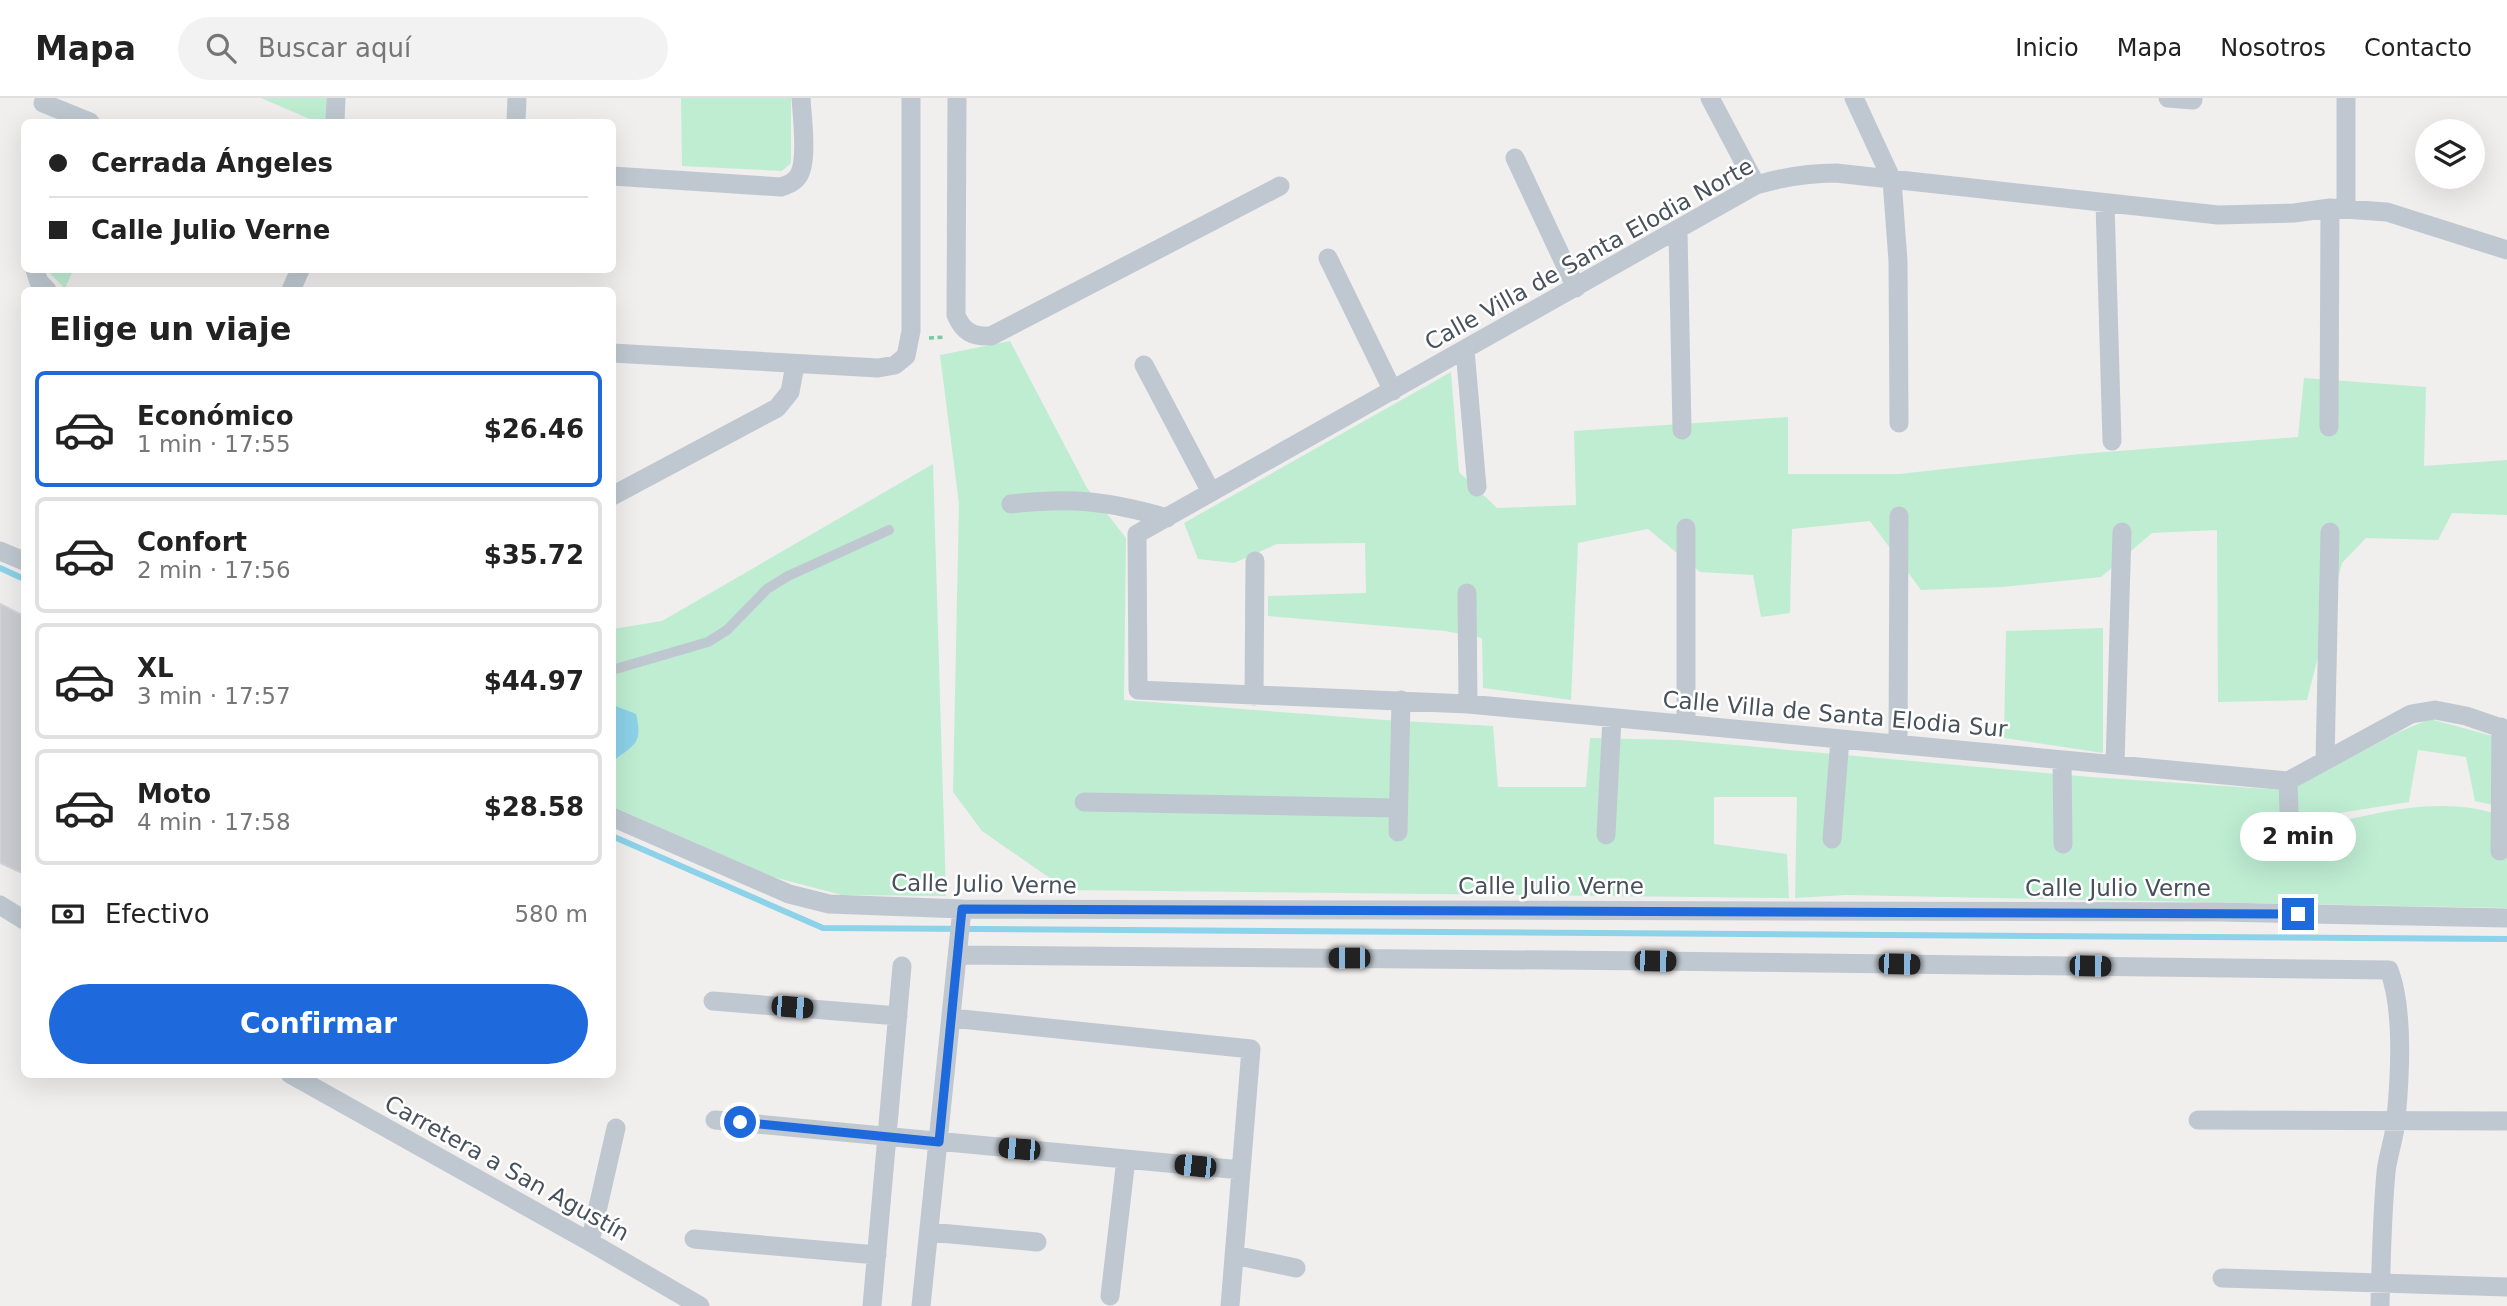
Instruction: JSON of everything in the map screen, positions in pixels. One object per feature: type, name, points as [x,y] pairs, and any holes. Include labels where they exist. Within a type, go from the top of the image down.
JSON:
[{"type":"street","points":[[335,119],[336,98]]},
{"type":"street","points":[[516,119],[517,98]]},
{"type":"street","points":[[616,176],[781,187],[792,183],[800,174],[803,163],[801,98]]},
{"type":"street","points":[[616,353],[878,368],[895,365],[906,356],[911,331],[911,98]]},
{"type":"street","points":[[957,98],[956,314],[965,331],[978,337],[991,336],[1280,186]]},
{"type":"street","points":[[1710,98],[1756,185]]},
{"type":"street","points":[[1854,98],[1892,180],[1900,328],[1899,423]]},
{"type":"street","points":[[2168,98],[2193,100]]},
{"type":"street","points":[[2329,427],[2338,208],[2346,98]]},
{"type":"street","points":[[42,119],[43,100],[84,119]]},
{"type":"street","points":[[1515,158],[1576,288]]},
{"type":"street","name":"Calle Villa de Santa Elodia Norte","points":[[1138,691],[1137,534],[1756,185],[1787,176],[1836,173],[2218,215],[2338,208],[2386,212],[2507,250]]},
{"type":"street","points":[[2105,203],[2112,441]]},
{"type":"street","points":[[1678,231],[1682,430]]},
{"type":"street","points":[[1328,258],[1393,391]]},
{"type":"street","points":[[1465,350],[1477,487]]},
{"type":"street","points":[[616,494],[777,408],[790,391],[795,365]]},
{"type":"street","points":[[1144,365],[1211,492]]},
{"type":"street","points":[[1011,504],[1051,499],[1090,500],[1167,518]]},
{"type":"street","points":[[1898,744],[1899,516]]},
{"type":"street","points":[[1686,528],[1686,724]]},
{"type":"street","points":[[2115,764],[2122,532]]},
{"type":"street","points":[[2325,761],[2330,532]]},
{"type":"street","points":[[0,551],[21,561]]},
{"type":"street","points":[[1254,696],[1255,561]]},
{"type":"street","points":[[1467,593],[1468,704]]},
{"type":"street","name":"Calle Villa de Santa Elodia Sur","points":[[1138,691],[1468,704],[2288,781]]},
{"type":"street","points":[[1398,832],[1401,700]]},
{"type":"street","points":[[2290,843],[2288,781],[2410,714],[2435,710],[2466,716],[2504,729],[2500,851]]},
{"type":"street","points":[[1606,835],[1612,718]]},
{"type":"street","points":[[1832,839],[1840,739]]},
{"type":"street","points":[[2062,760],[2063,844]]},
{"type":"street","points":[[1084,802],[1398,808]]},
{"type":"street","name":"Calle Julio Verne","points":[[616,819],[789,894],[829,904],[962,914],[2220,912],[2507,918]]},
{"type":"street","points":[[0,905],[21,917]]},
{"type":"street","points":[[921,1306],[962,914]]},
{"type":"street","points":[[959,948],[2389,970],[2395,986],[2398,1010],[2396,1121],[2386,1168],[2380,1306]]},
{"type":"street","points":[[872,1306],[902,966]]},
{"type":"street","points":[[713,1001],[898,1016]]},
{"type":"street","points":[[952,1018],[1251,1049],[1230,1306]]},
{"type":"street","name":"Carretera a San Agustín","points":[[297,1078],[700,1306]]},
{"type":"street","points":[[715,1120],[1241,1170]]},
{"type":"street","points":[[2198,1120],[2507,1121]]},
{"type":"street","points":[[590,1242],[616,1128]]},
{"type":"street","points":[[1110,1296],[1126,1159]]},
{"type":"street","points":[[929,1232],[1037,1242]]},
{"type":"street","points":[[694,1239],[877,1255]]},
{"type":"street","points":[[1234,1255],[1296,1268]]},
{"type":"street","points":[[2222,1278],[2507,1287]]},
{"type":"lane","points":[[616,669],[708,642],[727,630],[767,589],[788,576],[889,530]]},
{"type":"path","points":[[911,331],[929,338],[965,331]]},
{"type":"green space","points":[[261,98],[326,98],[326,119],[310,119]]},
{"type":"green space","points":[[681,98],[791,98],[791,163],[782,171],[682,166]]},
{"type":"green space","points":[[50,273],[72,273],[66,287]]},
{"type":"green space","points":[[1010,341],[1087,488],[1126,538],[1124,700],[1493,726],[1498,787],[1586,787],[1590,738],[1679,740],[2090,777],[2283,790],[2430,719],[2507,740],[2507,808],[2475,801],[2466,757],[2418,750],[2409,802],[2301,819],[2307,829],[2383,812],[2431,806],[2481,810],[2507,817],[2507,908],[1845,895],[1795,898],[1797,797],[1714,797],[1714,844],[1787,854],[1789,898],[1067,890],[982,831],[953,792],[959,504],[940,355]]},
{"type":"green space","points":[[1451,372],[1459,472],[1497,508],[1576,505],[1574,431],[1788,417],[1788,474],[1899,474],[2080,454],[2298,437],[2304,378],[2426,387],[2424,466],[2507,460],[2507,515],[2452,513],[2438,540],[2366,538],[2342,563],[2307,700],[2218,702],[2217,530],[2152,533],[2101,577],[2002,587],[1921,590],[1870,521],[1792,529],[1790,613],[1761,617],[1753,575],[1700,572],[1648,529],[1578,543],[1571,700],[1483,688],[1482,638],[1445,631],[1268,616],[1268,596],[1366,593],[1365,543],[1277,544],[1234,563],[1198,559],[1184,523]]},
{"type":"green space","points":[[933,464],[946,896],[842,895],[773,877],[616,808],[616,629],[662,621]]},
{"type":"green space","points":[[2103,628],[2103,753],[2004,738],[2006,631]]},
{"type":"water","points":[[616,706],[636,714],[638,738],[632,747],[616,759]]},
{"type":"building","points":[[0,604],[21,614],[21,873],[0,863]]},
{"type":"waterway","points":[[0,568],[21,578]]},
{"type":"waterway","points":[[616,838],[823,928],[2507,939]]},
{"type":"route","points":[[740,1122],[939,1142],[962,909],[2298,914]]}]
